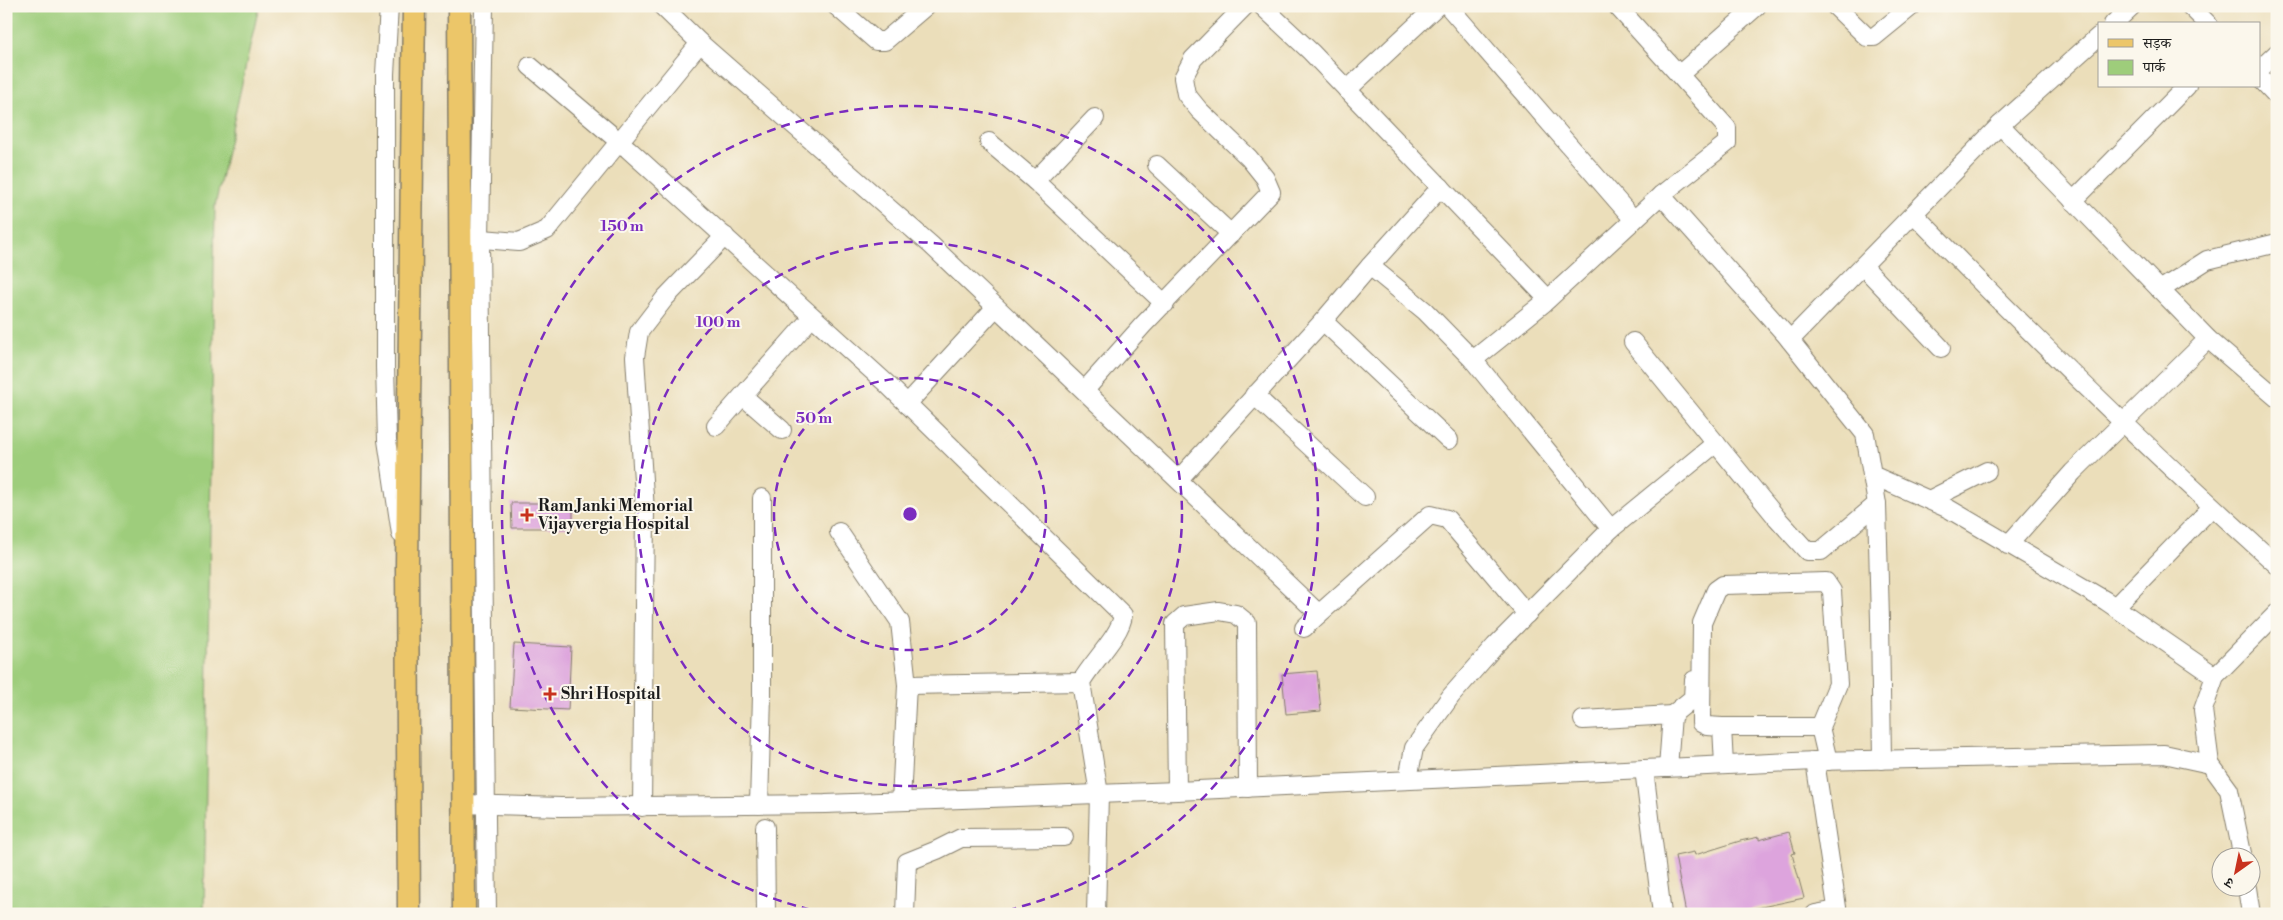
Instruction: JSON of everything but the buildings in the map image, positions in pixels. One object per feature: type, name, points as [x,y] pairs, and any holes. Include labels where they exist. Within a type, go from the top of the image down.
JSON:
[{"type":"main road","points":[[458,6],[470,238],[474,804],[464,914]]},
{"type":"main road","points":[[409,914],[407,566],[414,15]]},
{"type":"street","points":[[389,6],[385,74],[387,440],[407,566]]},
{"type":"street","points":[[484,6],[470,238],[519,242],[547,230],[700,43]]},
{"type":"street","points":[[662,6],[700,43],[930,245],[1179,479],[1319,614]]},
{"type":"street","points":[[836,6],[876,41],[885,41],[916,9]]},
{"type":"street","points":[[1085,390],[1271,192],[1265,178],[1249,158],[1186,94],[1183,78],[1193,59],[1246,6]]},
{"type":"street","points":[[1262,6],[1347,90],[1548,299]]},
{"type":"street","points":[[1347,90],[1437,6]]},
{"type":"street","points":[[1448,6],[1634,220]]},
{"type":"street","points":[[1473,360],[1548,299],[1661,196],[1727,143],[1727,128],[1618,6]]},
{"type":"street","points":[[1680,74],[1757,6]]},
{"type":"street","points":[[1835,6],[1867,37],[1874,36],[1912,6]]},
{"type":"street","points":[[2115,22],[2132,6]]},
{"type":"street","points":[[2190,6],[2206,22]]},
{"type":"street","points":[[388,25],[414,15]]},
{"type":"street","points":[[1790,340],[2000,125],[2098,37]]},
{"type":"street","points":[[2260,69],[2277,53]]},
{"type":"street","points":[[530,66],[619,141],[725,236],[907,404],[1123,615],[1122,625],[1090,666],[1081,682],[1099,794],[1096,914]]},
{"type":"street","points":[[2260,78],[2277,96]]},
{"type":"street","points":[[2073,200],[2185,88]]},
{"type":"street","points":[[1035,181],[1095,118]]},
{"type":"street","points":[[2000,125],[2208,339],[2274,392]]},
{"type":"street","points":[[989,142],[1035,181],[1164,304]]},
{"type":"street","points":[[1157,165],[1231,234]]},
{"type":"street","points":[[1179,479],[1254,395],[1323,322],[1441,187]]},
{"type":"street","points":[[1661,196],[1790,340],[1865,434],[1876,504],[1882,760]]},
{"type":"street","points":[[1914,214],[2017,321],[2122,424],[2277,565]]},
{"type":"street","points":[[642,807],[645,511],[635,357],[639,332],[665,298],[725,236]]},
{"type":"street","points":[[2160,290],[2208,260],[2277,243]]},
{"type":"street","points":[[1370,266],[1425,311],[1473,360],[1611,530]]},
{"type":"street","points":[[1863,266],[1941,348]]},
{"type":"street","points":[[385,290],[410,290]]},
{"type":"street","points":[[907,404],[996,307]]},
{"type":"street","points":[[716,426],[812,317]]},
{"type":"street","points":[[1323,322],[1449,440]]},
{"type":"street","points":[[2008,544],[2073,472],[2208,339]]},
{"type":"street","points":[[1633,342],[1807,551],[1821,551],[1876,504]]},
{"type":"street","points":[[1254,395],[1365,497]]},
{"type":"street","points":[[743,396],[782,430]]},
{"type":"street","points":[[1408,780],[1414,748],[1451,696],[1495,646],[1611,530],[1716,443]]},
{"type":"street","points":[[1929,500],[1987,471]]},
{"type":"street","points":[[1872,475],[1949,509],[2115,607],[2215,676]]},
{"type":"street","points":[[760,805],[762,498]]},
{"type":"street","points":[[2115,607],[2212,507]]},
{"type":"street","points":[[1304,628],[1430,515],[1447,519],[1527,614]]},
{"type":"street","points":[[839,532],[900,622],[907,685],[901,802]]},
{"type":"street","points":[[1814,914],[1837,912],[1822,797],[1820,727],[1838,684],[1832,591],[1826,582],[1723,585],[1716,590],[1702,622],[1701,723],[1707,726],[1722,727],[1820,727]]},
{"type":"street","points":[[1583,720],[1672,715],[1693,698],[1700,600]]},
{"type":"street","points":[[1176,791],[1175,624],[1184,616],[1219,611],[1236,614],[1247,623],[1248,788]]},
{"type":"street","points":[[2241,848],[2229,790],[2210,764],[2203,710],[2215,676],[2277,613]]},
{"type":"street","points":[[907,685],[1081,682]]},
{"type":"street","points":[[1668,768],[1672,715]]},
{"type":"street","points":[[1722,727],[1724,765]]},
{"type":"street","points":[[487,914],[474,804],[642,807],[901,802],[1822,761],[2164,754],[2210,764]]},
{"type":"street","points":[[1644,769],[1662,914]]},
{"type":"street","points":[[764,827],[766,914]]},
{"type":"street","points":[[905,914],[907,862],[961,838],[1064,837]]},
{"type":"street","points":[[2249,898],[2251,914]]},
{"type":"green space","points":[[6,6],[259,6],[215,206],[204,914],[6,914]]},
{"type":"place","name":"Ram Janki Memorial Vijayvergia Hospital","points":[[527,515]]},
{"type":"place","name":"Shri Hospital","points":[[550,694]]}]
